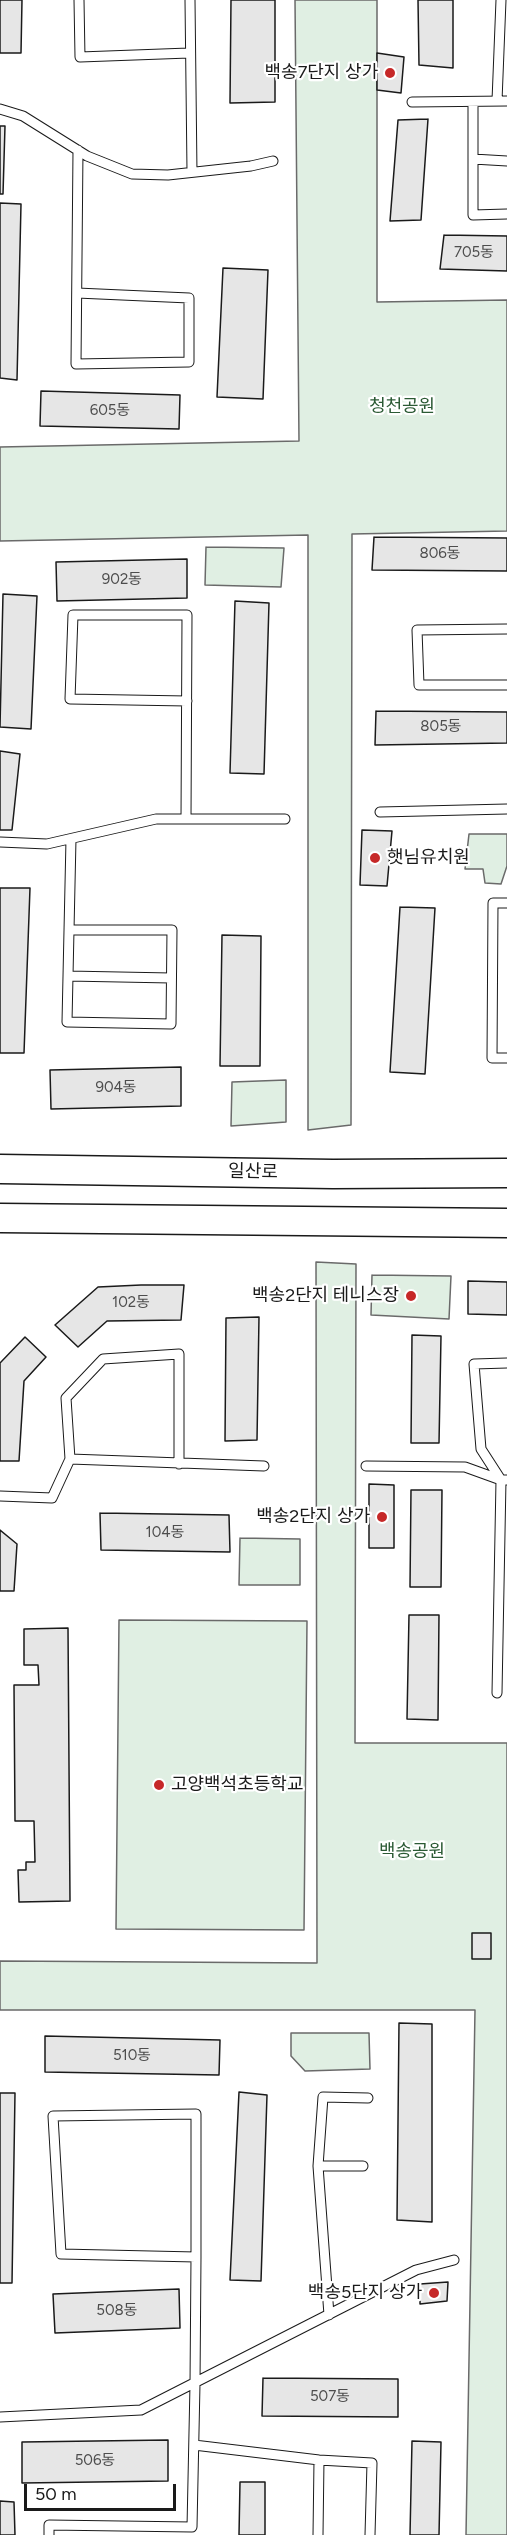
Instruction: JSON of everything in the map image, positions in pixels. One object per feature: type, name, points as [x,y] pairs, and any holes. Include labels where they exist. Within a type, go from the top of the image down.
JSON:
[{"type":"main road","name":"일산로","points":[[0,1169],[333,1174],[507,1173]]},
{"type":"main road","points":[[0,1218],[507,1223]]},
{"type":"lane","points":[[79,0],[81,57],[189,53]]},
{"type":"lane","points":[[189,0],[192,172]]},
{"type":"lane","points":[[412,102],[502,101],[503,13],[501,0]]},
{"type":"lane","points":[[473,102],[473,215],[507,214]]},
{"type":"lane","points":[[0,109],[23,116],[78,150],[132,174],[168,175],[251,166],[273,160]]},
{"type":"lane","points":[[77,293],[189,297],[189,362],[76,364],[78,150]]},
{"type":"lane","points":[[473,159],[507,161]]},
{"type":"lane","points":[[186,701],[70,699],[73,615],[187,615],[186,819]]},
{"type":"lane","points":[[507,629],[417,630],[419,685],[507,685]]},
{"type":"lane","points":[[380,812],[507,809]]},
{"type":"lane","points":[[0,842],[47,844],[156,819],[285,819]]},
{"type":"lane","points":[[69,930],[172,930],[171,1024],[67,1022],[69,930],[71,839]]},
{"type":"lane","points":[[507,903],[494,903],[492,1058],[507,1058]]},
{"type":"lane","points":[[68,976],[171,978]]},
{"type":"lane","points":[[0,1496],[52,1498],[70,1459],[66,1398],[103,1359],[179,1354],[179,1464]]},
{"type":"lane","points":[[497,1693],[504,1480],[481,1449],[474,1364],[507,1363]]},
{"type":"lane","points":[[70,1459],[264,1466]]},
{"type":"lane","points":[[366,1466],[465,1467],[504,1480]]},
{"type":"lane","points":[[329,2315],[318,2166],[322,2097],[368,2098]]},
{"type":"lane","points":[[49,2535],[49,2525],[131,2531],[192,2527],[195,2384],[196,2257],[196,2114],[53,2116],[61,2254],[196,2257]]},
{"type":"lane","points":[[318,2166],[363,2166]]},
{"type":"lane","points":[[0,2417],[141,2410],[416,2270],[454,2260]]},
{"type":"lane","points":[[194,2445],[319,2460],[372,2463],[370,2535]]},
{"type":"lane","points":[[318,2535],[319,2460]]},
{"type":"green space","name":"청천공원","points":[[295,0],[377,0],[377,302],[507,300],[507,531],[352,534],[351,1125],[308,1130],[308,535],[0,541],[0,447],[299,441]]},
{"type":"green space","points":[[206,547],[284,548],[281,587],[205,585]]},
{"type":"green space","points":[[469,834],[507,834],[507,866],[501,884],[485,883],[483,869],[465,869]]},
{"type":"green space","points":[[286,1080],[286,1122],[231,1126],[232,1082]]},
{"type":"green space","name":"백송공원","points":[[316,1262],[356,1264],[355,1743],[507,1743],[507,2535],[466,2535],[475,2010],[0,2010],[0,1961],[317,1963]]},
{"type":"green space","name":"백송2단지 테니스장","points":[[372,1275],[451,1276],[449,1319],[371,1315]]},
{"type":"green space","points":[[240,1538],[300,1539],[300,1585],[239,1585]]},
{"type":"green space","points":[[119,1620],[307,1621],[304,1930],[116,1929]]},
{"type":"green space","points":[[291,2033],[369,2033],[370,2069],[305,2071],[291,2056]]},
{"type":"building","points":[[0,0],[22,0],[21,53],[0,53]]},
{"type":"building","points":[[231,0],[275,0],[275,102],[230,103]]},
{"type":"building","points":[[418,0],[453,0],[453,68],[419,65]]},
{"type":"building","name":"백송7단지 상가","points":[[377,53],[404,57],[401,93],[377,90]]},
{"type":"building","points":[[428,119],[421,220],[390,221],[398,120]]},
{"type":"building","points":[[0,126],[5,126],[3,194],[0,194]]},
{"type":"building","points":[[0,203],[21,204],[17,380],[0,378]]},
{"type":"building","points":[[444,235],[507,236],[507,271],[440,269]]},
{"type":"building","points":[[223,268],[268,270],[263,399],[217,397]]},
{"type":"building","points":[[41,391],[180,395],[179,429],[40,426]]},
{"type":"building","points":[[374,537],[507,538],[507,571],[372,570]]},
{"type":"building","points":[[187,559],[187,598],[57,601],[56,562]]},
{"type":"building","points":[[3,594],[37,596],[31,729],[0,727]]},
{"type":"building","points":[[235,601],[269,603],[264,774],[230,773]]},
{"type":"building","points":[[376,711],[507,712],[507,743],[375,745]]},
{"type":"building","points":[[0,751],[20,754],[12,830],[0,830]]},
{"type":"building","name":"햇님유치원","points":[[362,830],[392,831],[387,886],[360,885]]},
{"type":"building","points":[[0,888],[30,888],[24,1053],[0,1053]]},
{"type":"building","points":[[400,907],[435,908],[425,1074],[390,1072]]},
{"type":"building","points":[[222,935],[261,936],[260,1066],[220,1066]]},
{"type":"building","points":[[181,1067],[181,1106],[51,1109],[50,1070]]},
{"type":"building","points":[[468,1281],[507,1282],[507,1315],[468,1314]]},
{"type":"building","points":[[184,1285],[181,1320],[107,1321],[78,1347],[55,1325],[98,1287]]},
{"type":"building","points":[[259,1317],[257,1440],[225,1441],[226,1318]]},
{"type":"building","points":[[412,1335],[441,1336],[439,1443],[411,1443]]},
{"type":"building","points":[[25,1337],[46,1357],[24,1381],[19,1461],[0,1461],[0,1363]]},
{"type":"building","name":"백송2단지 상가","points":[[369,1484],[394,1485],[394,1548],[369,1548]]},
{"type":"building","points":[[411,1490],[442,1490],[441,1587],[410,1587]]},
{"type":"building","points":[[100,1513],[229,1515],[230,1552],[101,1550]]},
{"type":"building","points":[[0,1530],[17,1544],[14,1591],[0,1591]]},
{"type":"building","points":[[409,1615],[439,1615],[438,1720],[407,1719]]},
{"type":"building","points":[[68,1628],[70,1901],[19,1902],[18,1870],[26,1870],[26,1862],[35,1862],[34,1821],[15,1821],[14,1685],[39,1685],[38,1665],[24,1665],[24,1629]]},
{"type":"building","points":[[472,1933],[491,1933],[491,1959],[472,1959]]},
{"type":"building","points":[[399,2023],[432,2024],[432,2222],[397,2220]]},
{"type":"building","points":[[45,2036],[220,2040],[219,2075],[45,2072]]},
{"type":"building","points":[[239,2092],[267,2095],[261,2281],[230,2280]]},
{"type":"building","points":[[0,2093],[15,2093],[12,2283],[0,2283]]},
{"type":"building","name":"백송5단지 상가","points":[[448,2282],[447,2301],[420,2304],[420,2284]]},
{"type":"building","points":[[179,2289],[180,2328],[55,2333],[53,2294]]},
{"type":"building","points":[[263,2378],[398,2379],[398,2417],[262,2416]]},
{"type":"building","points":[[168,2440],[168,2481],[22,2483],[22,2442]]},
{"type":"building","points":[[412,2441],[441,2442],[439,2535],[410,2535]]},
{"type":"building","points":[[240,2482],[265,2482],[265,2535],[239,2535]]},
{"type":"building","points":[[0,2501],[14,2502],[15,2535],[0,2535]]},
{"type":"place","name":"백송7단지 상가","points":[[390,73]]},
{"type":"place","name":"햇님유치원","points":[[375,858]]},
{"type":"place","name":"백송2단지 테니스장","points":[[411,1296]]},
{"type":"place","name":"백송2단지 상가","points":[[382,1517]]},
{"type":"place","name":"고양백석초등학교","points":[[159,1785]]},
{"type":"place","name":"백송5단지 상가","points":[[434,2293]]}]
